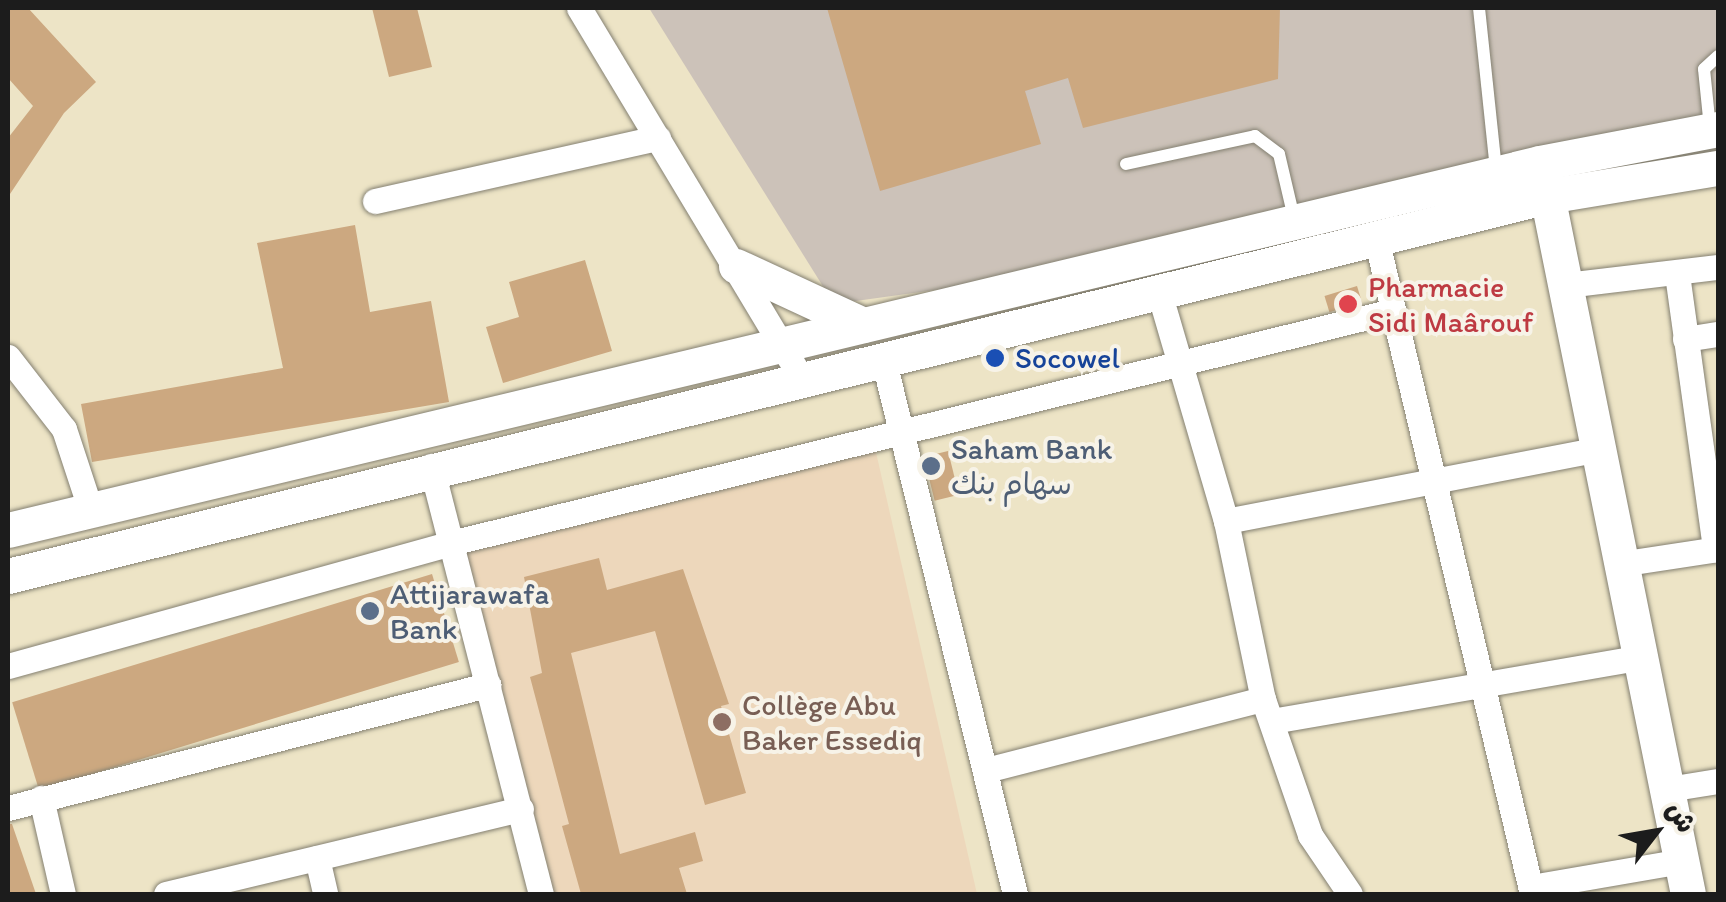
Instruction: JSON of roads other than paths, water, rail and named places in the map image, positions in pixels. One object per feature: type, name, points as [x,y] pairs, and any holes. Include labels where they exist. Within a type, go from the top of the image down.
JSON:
[{"type":"street","points":[[579,8],[802,380]]},
{"type":"street","points":[[8,576],[431,466],[802,380],[1376,238],[1544,179],[1714,130]]},
{"type":"street","points":[[375,201],[658,138]]},
{"type":"street","points":[[8,530],[1496,173],[1544,179],[1718,168]]},
{"type":"street","points":[[1376,238],[1532,891],[1685,878],[1626,563],[1544,179]]},
{"type":"street","points":[[736,266],[862,325]]},
{"type":"street","points":[[1566,285],[1718,268]]},
{"type":"street","points":[[1626,563],[1716,549],[1707,407],[1686,339],[1676,274]]},
{"type":"street","points":[[1159,292],[1226,520],[1268,710],[1310,835],[1350,894]]},
{"type":"street","points":[[8,666],[451,543],[903,437],[1392,311]]},
{"type":"street","points":[[1686,339],[1718,334]]},
{"type":"street","points":[[8,357],[64,429],[90,508]]},
{"type":"street","points":[[883,358],[1015,894]]},
{"type":"street","points":[[1226,520],[1433,486],[1600,449]]},
{"type":"street","points":[[431,466],[541,894]]},
{"type":"street","points":[[986,770],[1268,710],[1484,691],[1642,657]]},
{"type":"street","points":[[8,808],[488,684]]},
{"type":"street","points":[[1668,789],[1718,781]]},
{"type":"street","points":[[42,798],[63,894]]},
{"type":"street","points":[[166,894],[521,809]]},
{"type":"street","points":[[317,858],[325,894]]},
{"type":"lane","points":[[1479,8],[1496,173]]},
{"type":"lane","points":[[1714,130],[1704,70],[1718,56]]},
{"type":"lane","points":[[1126,164],[1255,136],[1279,154],[1294,220]]},
{"type":"place","name":"Pharmacie Sidi Maârouf","points":[[1348,304]]},
{"type":"place","name":"Socowel","points":[[995,358]]},
{"type":"place","name":"Saham Bank سهام بنك","points":[[931,466]]},
{"type":"place","name":"Attijarawafa Bank","points":[[370,611]]},
{"type":"place","name":"Collège Abu Baker Essediq","points":[[722,722]]}]
